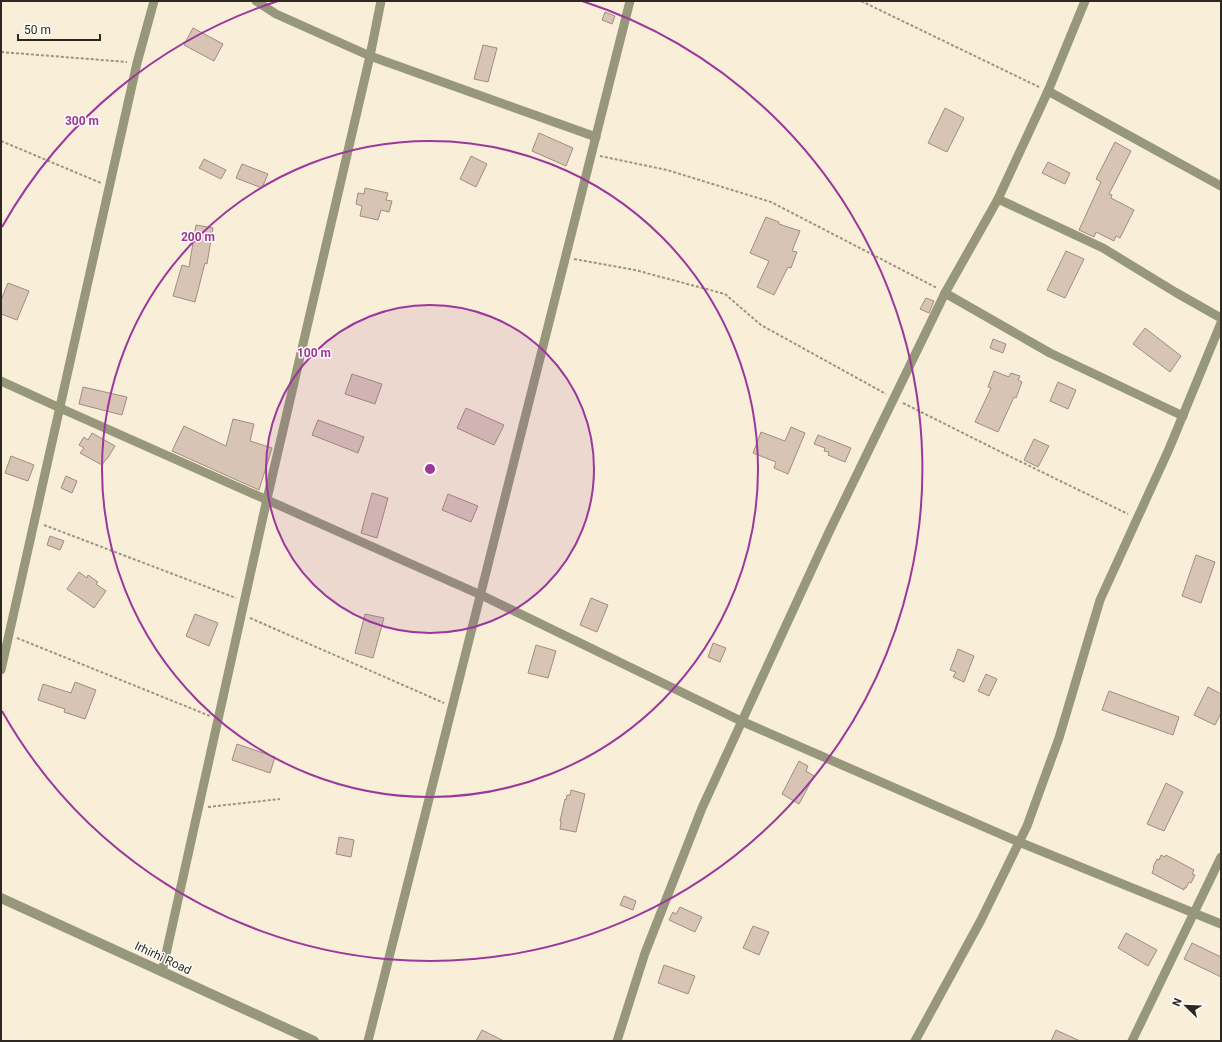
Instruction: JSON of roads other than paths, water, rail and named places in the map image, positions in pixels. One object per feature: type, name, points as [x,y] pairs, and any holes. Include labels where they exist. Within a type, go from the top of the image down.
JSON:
[{"type":"street","points":[[1,670],[137,63],[154,1]]},
{"type":"street","points":[[256,1],[276,14],[370,56],[596,137]]},
{"type":"street","points":[[162,972],[267,499],[370,56],[381,1]]},
{"type":"street","points":[[368,1041],[630,1]]},
{"type":"street","points":[[617,1041],[648,946],[702,808],[829,532],[945,293],[998,199],[1048,91],[1085,1]]},
{"type":"street","points":[[1048,91],[1221,186]]},
{"type":"street","points":[[998,199],[1103,248],[1221,318]]},
{"type":"street","points":[[945,293],[1050,353],[1183,416]]},
{"type":"street","points":[[915,1041],[981,920],[1027,826],[1059,738],[1100,600],[1183,416],[1221,323]]},
{"type":"street","points":[[1,381],[481,595],[741,722],[1019,842],[1221,924]]},
{"type":"street","points":[[1132,1041],[1221,857]]},
{"type":"street","name":"Irhirhi Road","points":[[1,898],[314,1041]]}]
